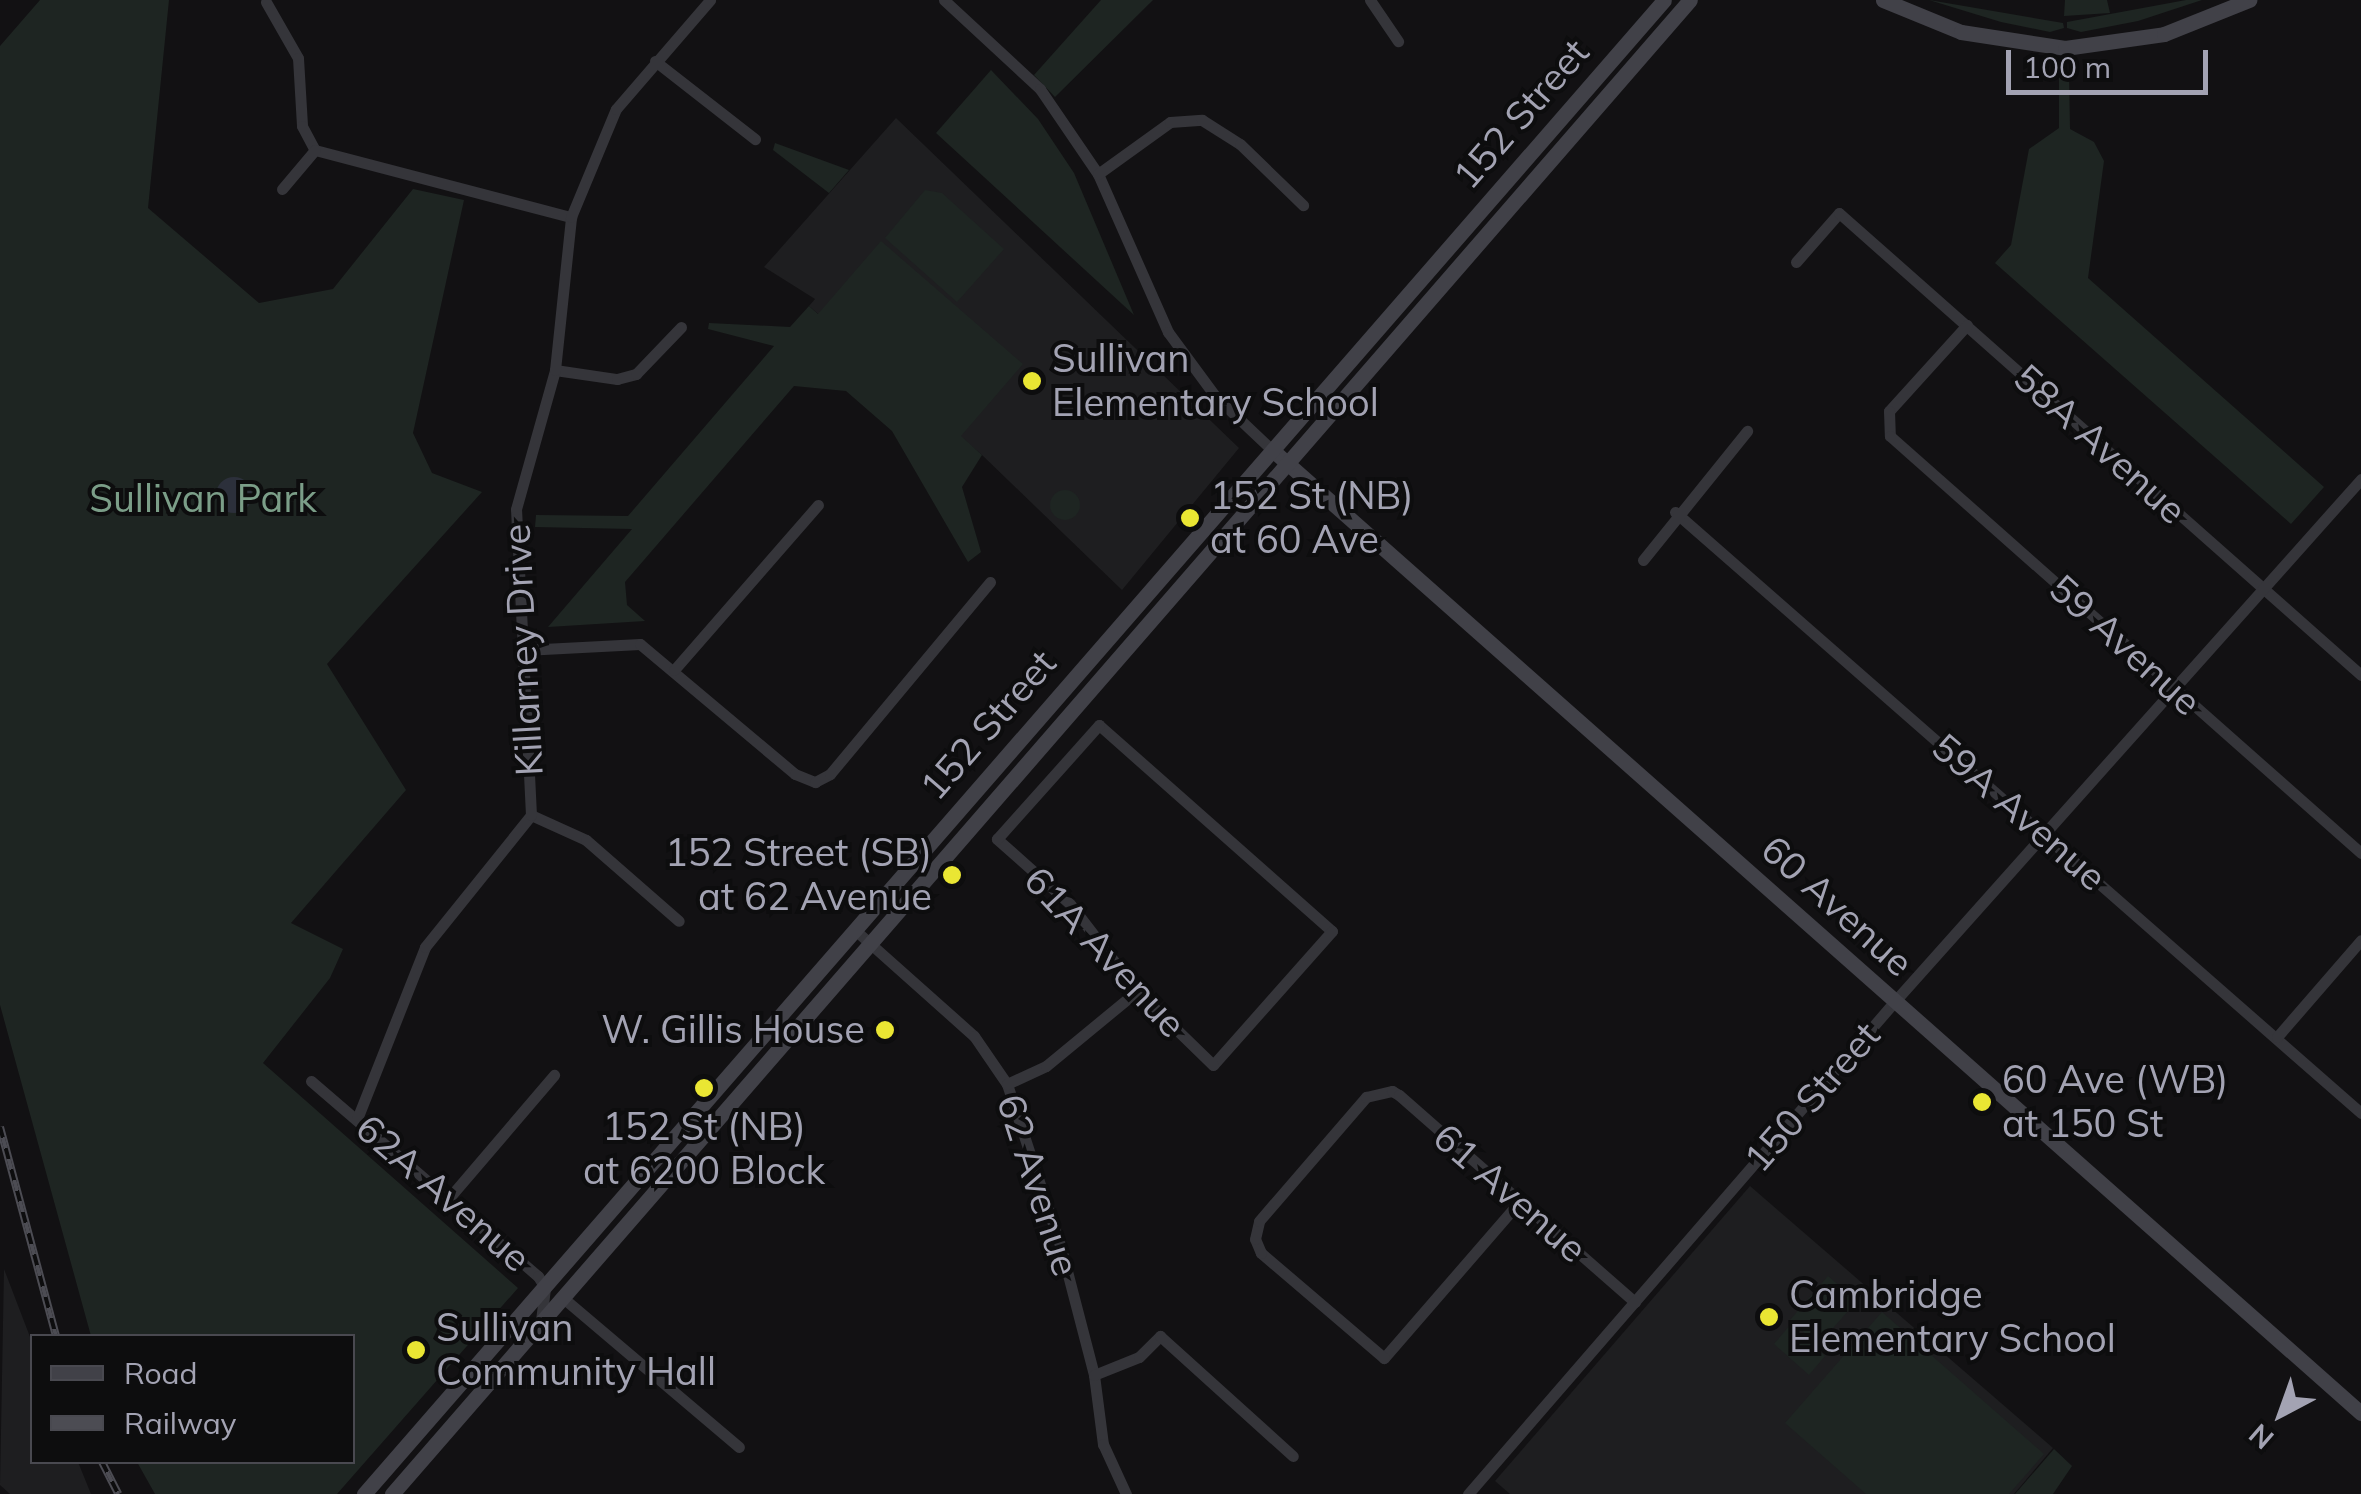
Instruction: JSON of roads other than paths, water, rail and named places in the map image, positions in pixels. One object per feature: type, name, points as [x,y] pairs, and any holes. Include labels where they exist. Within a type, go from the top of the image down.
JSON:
[{"type":"main road","name":"152 Street","points":[[364,1494],[1270,448],[1664,0]]},
{"type":"main road","name":"152 Street","points":[[392,1494],[1690,0]]},
{"type":"main road","points":[[1883,0],[1960,32],[2065,48],[2164,34],[2248,0]]},
{"type":"main road","name":"60 Avenue","points":[[1270,448],[2361,1413]]},
{"type":"street","name":"Killarney Drive","points":[[357,1119],[425,947],[531,815],[516,509],[554,370],[571,218],[616,109],[710,0]]},
{"type":"street","points":[[944,0],[959,5],[1040,89],[1098,174],[1168,332],[1216,397],[1270,448]]},
{"type":"street","points":[[1370,0],[1398,40]]},
{"type":"street","points":[[266,2],[298,58],[302,126],[315,150],[571,218]]},
{"type":"street","points":[[655,61],[755,138]]},
{"type":"street","points":[[1098,174],[1170,122],[1202,120],[1240,144],[1303,205]]},
{"type":"street","points":[[282,189],[315,150]]},
{"type":"street","name":"58A Avenue","points":[[1796,262],[1840,213],[2361,676]]},
{"type":"street","name":"59 Avenue","points":[[1967,325],[1888,411],[1890,436],[2361,854]]},
{"type":"street","points":[[554,370],[617,379],[636,374],[682,328]]},
{"type":"street","points":[[1643,560],[1675,512],[1747,431]]},
{"type":"street","name":"150 Street","points":[[1468,1494],[1895,1001],[2361,479]]},
{"type":"street","points":[[674,670],[818,505]]},
{"type":"street","name":"59A Avenue","points":[[1675,512],[2361,1112]]},
{"type":"street","points":[[524,650],[622,641],[640,644],[794,774],[814,782],[830,774],[990,582]]},
{"type":"street","name":"61A Avenue","points":[[1099,725],[1332,931],[1213,1065],[1137,991],[1070,904],[996,840],[1099,725]]},
{"type":"street","points":[[531,815],[586,840],[679,921]]},
{"type":"street","name":"62 Avenue","points":[[855,930],[974,1036],[1006,1084],[1061,1248],[1094,1376],[1103,1444],[1126,1494]]},
{"type":"street","points":[[2277,1037],[2361,940]]},
{"type":"street","points":[[1006,1084],[1046,1066],[1137,991]]},
{"type":"street","points":[[449,1198],[554,1075]]},
{"type":"street","name":"62A Avenue","points":[[312,1080],[449,1198],[545,1288],[541,1321]]},
{"type":"street","name":"61 Avenue","points":[[1520,1201],[1384,1358],[1261,1253],[1255,1240],[1259,1221],[1322,1146],[1366,1097],[1383,1090],[1399,1095],[1520,1201],[1634,1302]]},
{"type":"street","name":"62A Avenue","points":[[562,1297],[740,1447]]},
{"type":"street","points":[[1094,1376],[1140,1357],[1160,1336],[1293,1456]]},
{"type":"railway","points":[[0,1127],[55,1334]]},
{"type":"railway","points":[[103,1464],[118,1494]]},
{"type":"place","name":"Sullivan Elementary School","points":[[1032,381]]},
{"type":"place","name":"152 St (NB) at 60 Ave","points":[[1190,518]]},
{"type":"place","name":"152 Street (SB) at 62 Avenue","points":[[952,875]]},
{"type":"place","name":"W. Gillis House","points":[[885,1030]]},
{"type":"place","name":"152 St (NB) at 6200 Block","points":[[704,1088]]},
{"type":"place","name":"60 Ave (WB) at 150 St","points":[[1982,1102]]},
{"type":"place","name":"Cambridge Elementary School","points":[[1769,1317]]},
{"type":"place","name":"Sullivan Community Hall","points":[[416,1350]]},
{"type":"park label","name":"Sullivan Park","points":[[203,499]]}]
